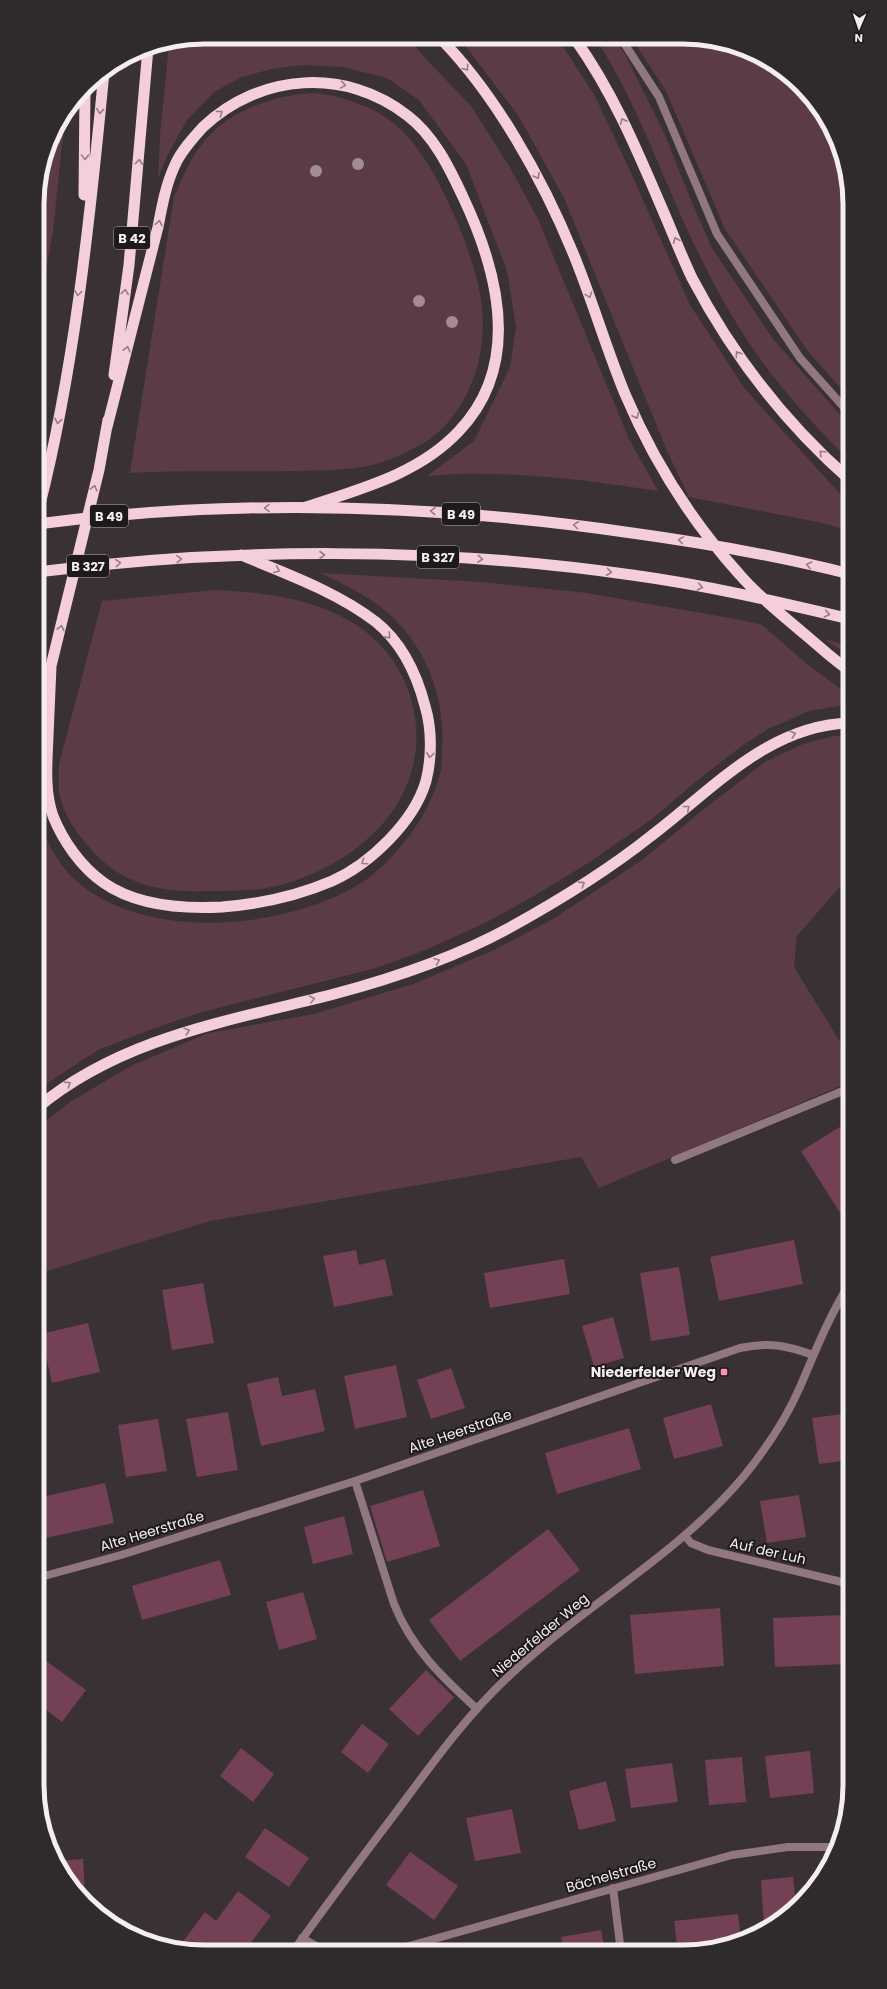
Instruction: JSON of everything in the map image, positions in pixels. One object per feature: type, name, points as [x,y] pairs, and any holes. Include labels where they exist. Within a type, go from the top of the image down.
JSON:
[{"type":"highway","points":[[446,44],[455,53],[492,102],[546,194],[573,253],[625,394],[648,441],[674,488],[741,576],[788,620],[843,665]]},
{"type":"highway","points":[[578,44],[612,96],[692,277],[716,320],[744,362],[776,403],[843,474]]},
{"type":"highway","name":"B 42","points":[[44,690],[99,470],[107,427],[129,265],[147,54]]},
{"type":"highway","points":[[44,490],[50,468],[65,387],[84,254],[103,80]]},
{"type":"highway","points":[[107,427],[158,227],[164,196],[175,164],[194,136],[219,112],[248,95],[280,85],[321,82],[348,86],[380,97],[409,116],[432,140],[450,169],[473,219],[490,265],[496,293],[499,323],[497,356],[490,383],[478,407],[460,431],[439,450],[404,471],[380,482],[306,507]]},
{"type":"highway","points":[[84,254],[85,97]]},
{"type":"highway","name":"B 49","points":[[44,523],[205,510],[306,507],[440,512],[615,530],[739,550],[843,573]]},
{"type":"highway","points":[[44,516],[69,520]]},
{"type":"highway","points":[[51,666],[46,779],[53,814],[65,840],[83,864],[104,883],[133,897],[165,905],[205,908],[249,905],[293,895],[333,881],[366,861],[390,839],[411,812],[426,782],[431,750],[428,714],[419,682],[402,651],[377,623],[330,595],[295,577],[241,555]]},
{"type":"highway","name":"B 327","points":[[44,571],[140,562],[241,555],[431,556],[524,563],[634,575],[725,591],[843,618]]},
{"type":"highway","points":[[44,1103],[84,1074],[125,1053],[167,1037],[216,1022],[379,981],[468,948],[529,917],[598,874],[650,838],[754,754],[785,737],[815,727],[843,724]]},
{"type":"street","points":[[625,44],[659,97],[717,234],[800,358],[843,406]]},
{"type":"street","points":[[675,1160],[843,1091]]},
{"type":"street","points":[[812,1355],[823,1330],[843,1295]]},
{"type":"street","name":"Alte Heerstraße","points":[[44,1576],[121,1555],[355,1481],[740,1348],[770,1344],[785,1346],[812,1355]]},
{"type":"street","name":"Niederfelder Weg","points":[[297,1945],[436,1758],[477,1709],[526,1661],[685,1536],[718,1505],[744,1475],[766,1446],[790,1407],[812,1355]]},
{"type":"street","points":[[355,1481],[394,1604],[402,1624],[413,1643],[426,1658],[477,1709]]},
{"type":"street","name":"Auf der Luh","points":[[685,1536],[691,1543],[708,1550],[843,1582]]},
{"type":"street","name":"Bächelstraße","points":[[413,1945],[613,1888],[750,1852],[788,1847],[831,1847]]},
{"type":"street","points":[[613,1888],[620,1945]]},
{"type":"street","points":[[302,1938],[314,1945]]},
{"type":"shaded area","points":[[193,44],[414,44],[424,57],[471,106],[509,166],[538,219],[629,439],[658,491],[526,475],[468,474],[427,476],[474,441],[510,367],[516,327],[507,271],[466,164],[419,100],[387,78],[343,67],[303,65],[271,69],[242,77],[214,92],[187,120],[168,154],[158,178],[160,135],[169,48]]},
{"type":"shaded area","points":[[464,44],[561,44],[595,96],[690,305],[745,389],[843,497],[843,529],[823,523],[689,497],[667,451],[564,198],[518,115]]},
{"type":"shaded area","points":[[599,44],[617,44],[625,54],[665,135],[712,248],[773,339],[843,418],[843,454],[785,391],[753,349],[731,315],[694,244],[637,114]]},
{"type":"shaded area","points":[[636,44],[704,45],[735,52],[754,60],[789,84],[803,98],[822,124],[835,152],[843,193],[843,391],[807,350],[725,229],[666,91]]},
{"type":"shaded area","points":[[318,93],[362,105],[372,109],[391,121],[417,148],[432,170],[444,193],[464,238],[477,280],[481,302],[483,323],[482,345],[477,367],[469,389],[457,411],[434,436],[409,451],[376,464],[346,469],[325,470],[130,473],[174,197],[187,169],[198,149],[214,131],[226,121],[270,100],[286,96]]},
{"type":"shaded area","points":[[64,126],[53,231],[44,282],[45,183],[52,152]]},
{"type":"shaded area","points":[[320,573],[482,582],[587,593],[762,625],[807,664],[843,691],[843,705],[809,711],[768,729],[743,745],[699,779],[652,819],[588,863],[491,920],[428,949],[376,968],[202,1012],[155,1028],[98,1050],[44,1085],[44,835],[53,852],[70,875],[99,897],[133,912],[170,920],[210,923],[251,920],[290,912],[326,901],[363,882],[373,875],[403,844],[428,806],[437,785],[442,763],[442,719],[436,689],[431,674],[416,646],[398,623],[379,605]]},
{"type":"shaded area","points":[[215,590],[269,595],[296,600],[345,618],[367,633],[386,651],[401,674],[409,692],[414,710],[416,747],[411,772],[403,794],[390,815],[374,833],[356,849],[335,862],[314,873],[291,882],[271,887],[229,891],[168,890],[139,883],[123,876],[99,858],[89,847],[72,825],[60,799],[59,764],[102,601]]},
{"type":"shaded area","points":[[824,639],[843,644],[843,651]]},
{"type":"shaded area","points":[[833,736],[843,736],[843,883],[797,936],[794,967],[843,1047],[843,1085],[599,1188],[581,1157],[210,1221],[44,1272],[44,1122],[70,1102],[131,1066],[208,1033],[314,1014],[416,983],[494,950],[553,919],[642,860],[704,809],[765,762],[803,744]]},
{"type":"building","points":[[843,1125],[843,1216],[842,1216],[801,1151]]},
{"type":"building","points":[[794,1240],[803,1284],[719,1301],[710,1257]]},
{"type":"building","points":[[356,1250],[359,1265],[385,1259],[393,1295],[334,1307],[323,1256]]},
{"type":"building","points":[[564,1259],[570,1294],[490,1308],[484,1273]]},
{"type":"building","points":[[679,1267],[690,1335],[651,1341],[640,1273]]},
{"type":"building","points":[[203,1283],[214,1343],[172,1350],[162,1290]]},
{"type":"building","points":[[613,1317],[624,1358],[594,1367],[582,1326]]},
{"type":"building","points":[[88,1323],[100,1372],[52,1383],[44,1347],[44,1333]]},
{"type":"building","points":[[396,1365],[407,1417],[355,1429],[344,1376]]},
{"type":"building","points":[[451,1368],[465,1408],[431,1419],[417,1380]]},
{"type":"building","points":[[278,1377],[282,1396],[315,1389],[325,1431],[261,1446],[247,1384]]},
{"type":"building","points":[[711,1404],[723,1446],[674,1459],[663,1418]]},
{"type":"building","points":[[228,1412],[238,1470],[197,1477],[186,1419]]},
{"type":"building","points":[[843,1414],[843,1461],[819,1464],[812,1418]]},
{"type":"building","points":[[158,1419],[167,1471],[126,1477],[118,1425]]},
{"type":"building","points":[[629,1428],[641,1469],[557,1494],[545,1453]]},
{"type":"building","points":[[105,1483],[114,1523],[44,1538],[44,1496]]},
{"type":"building","points":[[423,1490],[440,1546],[387,1562],[370,1506]]},
{"type":"building","points":[[799,1495],[806,1537],[767,1543],[760,1501]]},
{"type":"building","points":[[344,1516],[353,1554],[313,1564],[304,1527]]},
{"type":"building","points":[[548,1529],[580,1570],[460,1661],[429,1620]]},
{"type":"building","points":[[220,1560],[231,1595],[142,1620],[132,1586]]},
{"type":"building","points":[[303,1592],[317,1639],[279,1650],[266,1602]]},
{"type":"building","points":[[720,1608],[724,1666],[635,1674],[630,1615]]},
{"type":"building","points":[[843,1615],[843,1664],[775,1667],[773,1618]]},
{"type":"building","points":[[44,1659],[86,1690],[62,1722],[44,1708]]},
{"type":"building","points":[[426,1670],[454,1697],[418,1736],[389,1709]]},
{"type":"building","points":[[362,1724],[389,1744],[368,1773],[341,1752]]},
{"type":"building","points":[[241,1748],[274,1774],[253,1802],[220,1776]]},
{"type":"building","points":[[810,1751],[814,1793],[770,1798],[765,1756]]},
{"type":"building","points":[[742,1757],[746,1802],[709,1805],[705,1760]]},
{"type":"building","points":[[672,1763],[678,1802],[631,1808],[625,1769]]},
{"type":"building","points":[[606,1781],[616,1821],[579,1830],[569,1791]]},
{"type":"building","points":[[512,1809],[521,1853],[475,1861],[466,1818]]},
{"type":"building","points":[[265,1828],[309,1858],[289,1887],[245,1857]]},
{"type":"building","points":[[410,1852],[458,1886],[434,1920],[386,1885]]},
{"type":"building","points":[[83,1859],[85,1892],[71,1874],[63,1861]]},
{"type":"building","points":[[793,1877],[795,1899],[764,1923],[761,1880]]},
{"type":"building","points":[[238,1891],[271,1916],[249,1945],[181,1944],[205,1912],[216,1921]]},
{"type":"building","points":[[738,1914],[740,1935],[725,1940],[704,1944],[677,1945],[674,1921]]},
{"type":"building","points":[[601,1930],[604,1945],[563,1945],[561,1937]]},
{"type":"place","name":"Niederfelder Weg","points":[[724,1372]]}]
